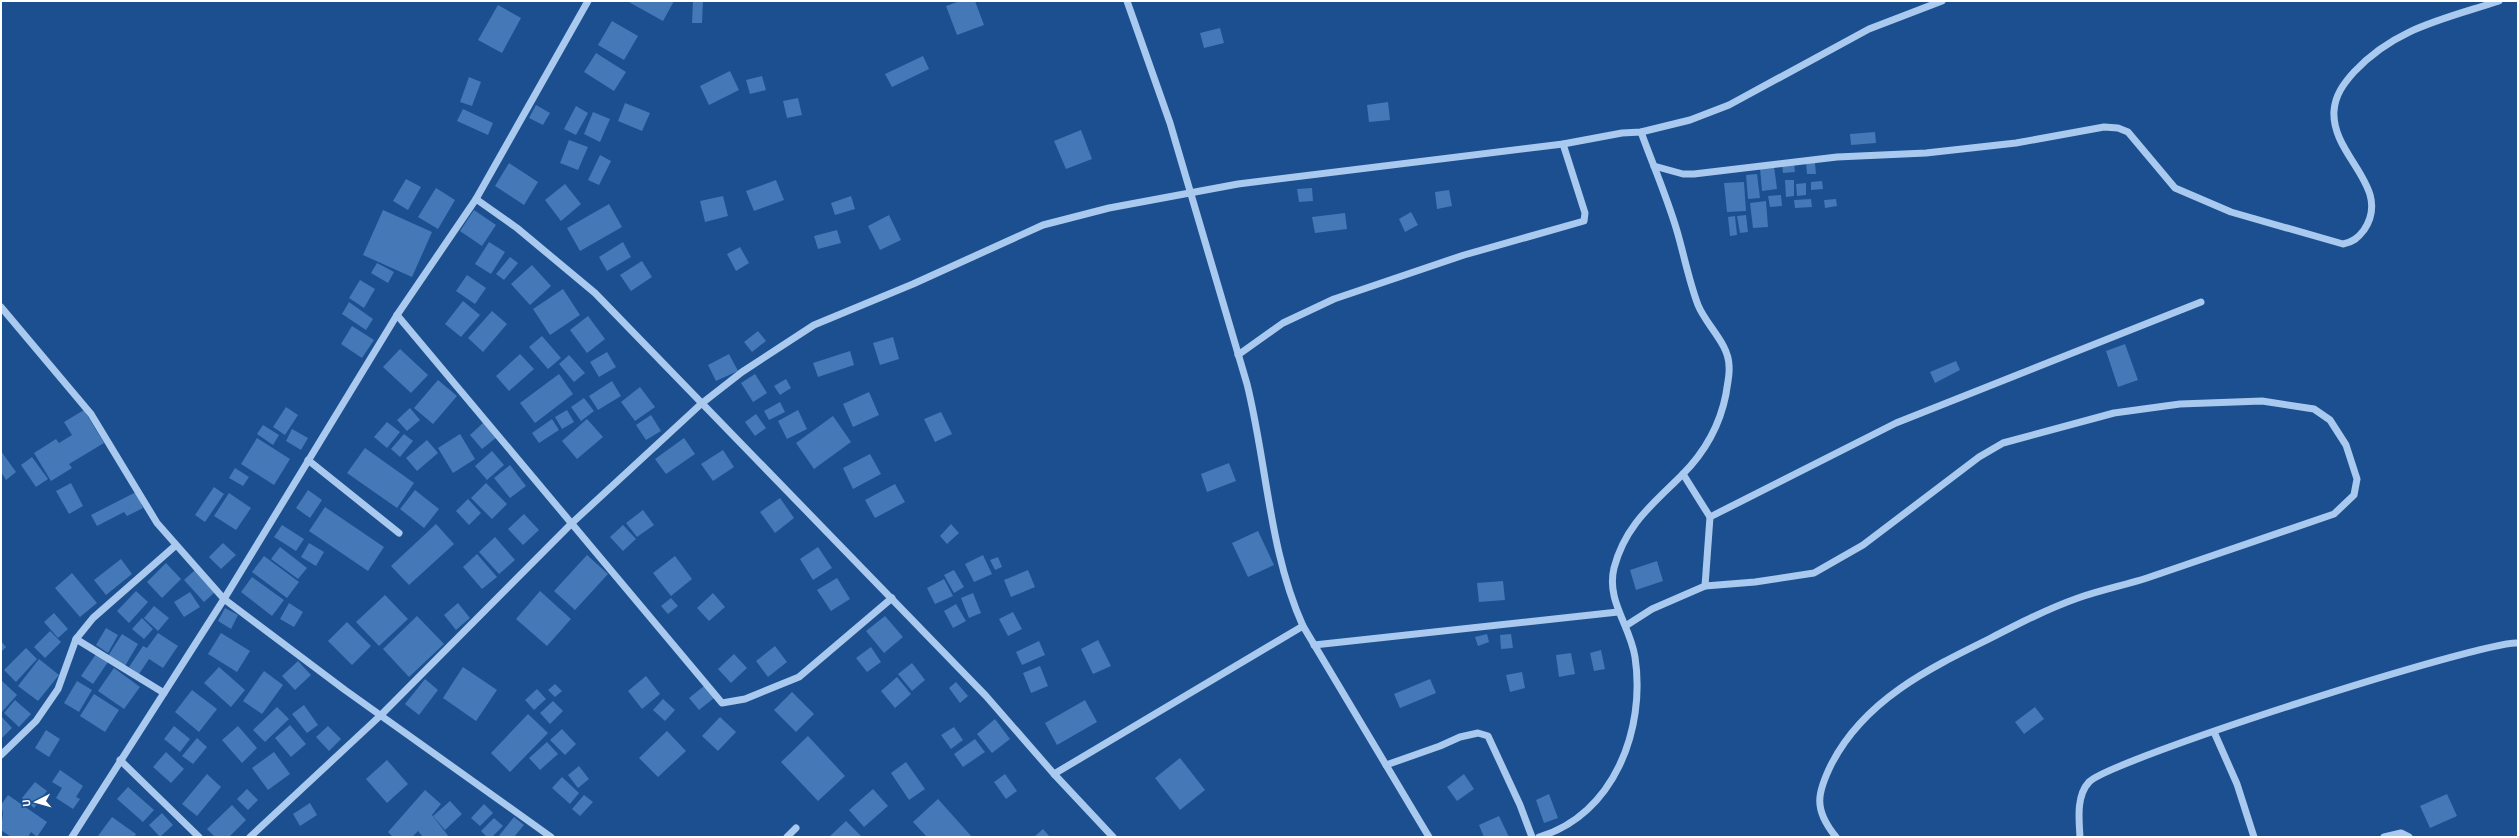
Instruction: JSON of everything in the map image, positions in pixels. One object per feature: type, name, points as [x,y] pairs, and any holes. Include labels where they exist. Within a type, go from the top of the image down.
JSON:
[{"type":"street","points":[[72,837],[224,599],[397,315],[476,199],[588,1]]},
{"type":"street","points":[[1127,1],[1170,123],[1256,419],[1280,557],[1289,590],[1303,626],[1429,837]]},
{"type":"street","points":[[256,836],[381,715],[572,523],[701,404],[742,372],[814,325],[913,284],[988,248],[1043,225],[1109,208],[1238,184],[1563,144],[1622,132],[1641,132],[1714,112],[1869,29],[1942,1]]},
{"type":"street","points":[[1654,166],[1683,174],[1694,174],[1837,157],[1934,152],[2016,143],[2104,128],[2118,128],[2128,132],[2143,147],[2175,188],[2231,212],[2306,232],[2343,244],[2352,242],[2361,235],[2370,221],[2373,208],[2370,194],[2341,143],[2334,123],[2334,111],[2340,90],[2368,58],[2402,34],[2499,1]]},
{"type":"street","points":[[1539,837],[1555,833],[1581,816],[1604,793],[1620,766],[1631,737],[1637,681],[1635,656],[1627,625],[1618,612],[1613,583],[1614,569],[1622,543],[1654,500],[1683,474],[1713,434],[1723,407],[1730,367],[1726,351],[1699,306],[1668,200],[1641,132]]},
{"type":"street","points":[[1238,355],[1283,323],[1334,299],[1464,255],[1584,220],[1585,212],[1563,144]]},
{"type":"street","points":[[476,199],[517,228],[589,288],[986,696],[1054,774],[1113,837]]},
{"type":"street","points":[[1710,517],[1896,423],[2201,302]]},
{"type":"street","points":[[1,306],[91,414],[157,523],[175,546],[224,599],[381,715],[551,837]]},
{"type":"street","points":[[397,315],[722,703],[746,699],[799,677],[892,598]]},
{"type":"street","points":[[1627,625],[1652,609],[1705,586],[1814,573],[1863,544],[1978,457],[2003,443],[2114,413],[2180,404],[2262,400],[2314,409],[2330,420],[2346,444],[2357,479],[2354,495],[2334,514],[2134,582],[2079,598],[2033,616],[1917,675],[1876,706],[1838,752],[1821,785],[1819,792],[1822,816],[1836,837]]},
{"type":"street","points":[[308,460],[399,533]]},
{"type":"street","points":[[1683,474],[1710,517],[1705,586]]},
{"type":"street","points":[[1,756],[36,721],[58,689],[76,639],[94,618],[175,546]]},
{"type":"street","points":[[1314,645],[1618,612]]},
{"type":"street","points":[[1054,774],[1303,626]]},
{"type":"street","points":[[76,639],[164,693]]},
{"type":"street","points":[[2080,837],[2080,802],[2089,782],[2108,771],[2214,732],[2435,661],[2501,645],[2518,643]]},
{"type":"street","points":[[2214,732],[2237,784],[2254,837]]},
{"type":"street","points":[[1386,765],[1440,746],[1460,737],[1478,734],[1488,736],[1520,805],[1532,837]]},
{"type":"street","points":[[120,760],[199,837]]},
{"type":"street","points":[[788,837],[796,828]]},
{"type":"street","points":[[2384,837],[2401,833],[2409,837]]},
{"type":"building","points":[[627,1],[674,1],[663,21]]},
{"type":"building","points":[[693,1],[703,1],[702,23],[692,23]]},
{"type":"building","points":[[960,1],[975,1],[984,25],[957,35],[946,6]]},
{"type":"building","points":[[498,5],[521,18],[502,53],[478,40]]},
{"type":"building","points":[[612,21],[638,36],[624,60],[598,45]]},
{"type":"building","points":[[1220,28],[1224,43],[1204,48],[1200,33]]},
{"type":"building","points":[[596,53],[626,72],[614,91],[584,72]]},
{"type":"building","points":[[923,56],[929,69],[892,87],[885,74]]},
{"type":"building","points":[[730,71],[739,90],[709,105],[700,86]]},
{"type":"building","points":[[762,76],[766,90],[750,94],[746,80]]},
{"type":"building","points":[[469,77],[481,82],[472,106],[460,102]]},
{"type":"building","points":[[798,98],[802,115],[787,118],[783,101]]},
{"type":"building","points":[[1388,102],[1390,120],[1369,122],[1367,105]]},
{"type":"building","points":[[625,103],[650,113],[642,131],[618,121]]},
{"type":"building","points":[[536,105],[550,113],[543,125],[529,118]]},
{"type":"building","points":[[576,106],[588,113],[576,135],[564,129]]},
{"type":"building","points":[[463,109],[493,123],[488,135],[457,121]]},
{"type":"building","points":[[593,112],[610,119],[600,142],[584,134]]},
{"type":"building","points":[[1081,130],[1092,159],[1066,169],[1054,141]]},
{"type":"building","points":[[1875,132],[1876,143],[1851,145],[1850,134]]},
{"type":"building","points":[[569,140],[588,147],[578,170],[560,163]]},
{"type":"building","points":[[600,155],[611,161],[599,185],[588,180]]},
{"type":"building","points":[[509,163],[538,182],[524,205],[495,186]]},
{"type":"building","points":[[1806,163],[1815,163],[1816,174],[1807,174]]},
{"type":"building","points":[[1794,164],[1795,172],[1783,173],[1782,165]]},
{"type":"building","points":[[1774,166],[1777,189],[1762,191],[1760,168]]},
{"type":"building","points":[[1757,174],[1760,198],[1748,199],[1746,175]]},
{"type":"building","points":[[406,179],[421,187],[408,210],[393,201]]},
{"type":"building","points":[[776,180],[784,200],[754,211],[746,191]]},
{"type":"building","points":[[1785,180],[1794,180],[1794,196],[1786,197]]},
{"type":"building","points":[[1822,181],[1823,189],[1811,190],[1811,182]]},
{"type":"building","points":[[1744,182],[1746,211],[1727,212],[1724,183]]},
{"type":"building","points":[[1806,183],[1806,195],[1797,196],[1796,184]]},
{"type":"building","points":[[565,184],[581,204],[561,221],[545,200]]},
{"type":"building","points":[[436,188],[455,200],[438,229],[418,217]]},
{"type":"building","points":[[1312,188],[1313,201],[1299,202],[1297,189]]},
{"type":"building","points":[[1449,190],[1452,206],[1437,209],[1435,192]]},
{"type":"building","points":[[1781,195],[1782,206],[1770,207],[1768,196]]},
{"type":"building","points":[[723,196],[728,216],[705,222],[700,201]]},
{"type":"building","points":[[851,196],[855,209],[835,215],[831,203]]},
{"type":"building","points":[[1811,199],[1812,207],[1795,208],[1794,200]]},
{"type":"building","points":[[1836,199],[1837,206],[1825,208],[1824,200]]},
{"type":"building","points":[[1766,201],[1768,227],[1753,228],[1750,203]]},
{"type":"building","points":[[609,204],[622,227],[580,251],[567,228]]},
{"type":"building","points":[[383,210],[432,232],[412,277],[363,255]]},
{"type":"building","points":[[474,210],[496,225],[482,246],[460,231]]},
{"type":"building","points":[[1411,212],[1418,225],[1405,232],[1399,219]]},
{"type":"building","points":[[1345,213],[1347,229],[1315,233],[1312,217]]},
{"type":"building","points":[[889,215],[901,240],[880,250],[868,226]]},
{"type":"building","points":[[1746,215],[1748,232],[1740,233],[1737,216]]},
{"type":"building","points":[[1735,216],[1737,235],[1730,236],[1728,217]]},
{"type":"building","points":[[837,230],[841,243],[818,249],[814,236]]},
{"type":"building","points":[[489,242],[505,252],[491,274],[475,264]]},
{"type":"building","points":[[623,242],[631,257],[607,271],[599,257]]},
{"type":"building","points":[[740,247],[749,263],[736,271],[727,254]]},
{"type":"building","points":[[510,257],[518,263],[504,280],[496,274]]},
{"type":"building","points":[[642,261],[652,277],[631,291],[620,275]]},
{"type":"building","points":[[377,263],[394,272],[388,283],[371,273]]},
{"type":"building","points":[[532,265],[551,286],[530,305],[511,284]]},
{"type":"building","points":[[467,275],[486,288],[475,304],[456,291]]},
{"type":"building","points":[[360,280],[375,289],[364,308],[349,298]]},
{"type":"building","points":[[563,289],[580,315],[550,335],[533,309]]},
{"type":"building","points":[[463,301],[480,315],[461,337],[445,324]]},
{"type":"building","points":[[349,302],[373,319],[366,330],[342,314]]},
{"type":"building","points":[[492,311],[507,324],[483,352],[468,338]]},
{"type":"building","points":[[588,316],[605,339],[587,353],[570,330]]},
{"type":"building","points":[[352,326],[374,340],[362,358],[341,344]]},
{"type":"building","points":[[758,331],[766,341],[752,352],[744,342]]},
{"type":"building","points":[[542,336],[561,358],[548,369],[529,347]]},
{"type":"building","points":[[893,337],[899,359],[880,365],[873,343]]},
{"type":"building","points":[[2125,344],[2138,380],[2118,387],[2106,351]]},
{"type":"building","points":[[400,349],[428,375],[411,393],[383,367]]},
{"type":"building","points":[[850,351],[854,365],[818,377],[813,363]]},
{"type":"building","points":[[607,352],[616,367],[599,377],[590,362]]},
{"type":"building","points":[[520,354],[534,369],[509,391],[496,376]]},
{"type":"building","points":[[729,354],[738,371],[716,381],[708,365]]},
{"type":"building","points":[[569,355],[585,373],[574,382],[559,364]]},
{"type":"building","points":[[1956,361],[1960,370],[1935,383],[1930,372]]},
{"type":"building","points":[[559,374],[573,394],[535,423],[520,403]]},
{"type":"building","points":[[755,374],[767,393],[753,402],[741,383]]},
{"type":"building","points":[[786,379],[791,388],[780,395],[774,386]]},
{"type":"building","points":[[438,380],[457,396],[433,424],[414,408]]},
{"type":"building","points":[[612,381],[621,396],[598,410],[589,396]]},
{"type":"building","points":[[640,387],[655,407],[635,421],[621,402]]},
{"type":"building","points":[[869,392],[879,415],[853,427],[843,404]]},
{"type":"building","points":[[584,398],[594,411],[581,421],[571,407]]},
{"type":"building","points":[[780,402],[785,412],[769,420],[764,411]]},
{"type":"building","points":[[286,407],[298,415],[285,435],[273,427]]},
{"type":"building","points":[[410,408],[420,420],[407,431],[397,420]]},
{"type":"building","points":[[84,410],[104,443],[69,464],[72,468],[51,481],[34,453],[56,439],[59,443],[72,435],[64,422]]},
{"type":"building","points":[[567,410],[574,422],[562,429],[555,417]]},
{"type":"building","points":[[798,410],[807,429],[787,439],[778,421]]},
{"type":"building","points":[[941,412],[952,434],[935,442],[924,419]]},
{"type":"building","points":[[756,414],[766,428],[755,436],[745,422]]},
{"type":"building","points":[[651,415],[661,431],[646,440],[636,425]]},
{"type":"building","points":[[833,416],[851,442],[814,469],[796,443]]},
{"type":"building","points":[[552,419],[559,430],[539,443],[532,433]]},
{"type":"building","points":[[587,419],[603,437],[577,459],[562,441]]},
{"type":"building","points":[[387,422],[400,432],[387,448],[374,437]]},
{"type":"building","points":[[484,422],[497,437],[482,449],[470,435]]},
{"type":"building","points":[[263,425],[279,435],[273,445],[257,434]]},
{"type":"building","points":[[292,429],[308,438],[301,450],[286,441]]},
{"type":"building","points":[[404,434],[413,441],[400,457],[391,449]]},
{"type":"building","points":[[460,434],[475,459],[453,473],[438,448]]},
{"type":"building","points":[[257,438],[290,459],[274,485],[241,464]]},
{"type":"building","points":[[684,438],[695,454],[666,474],[655,459]]},
{"type":"building","points":[[427,440],[438,453],[417,471],[406,458]]},
{"type":"building","points":[[365,448],[414,483],[397,508],[347,473]]},
{"type":"building","points":[[723,450],[734,467],[713,481],[701,464]]},
{"type":"building","points":[[1,451],[16,472],[6,480],[1,472]]},
{"type":"building","points":[[492,451],[504,465],[487,480],[475,466]]},
{"type":"building","points":[[870,454],[881,474],[853,489],[843,468]]},
{"type":"building","points":[[32,457],[48,479],[36,487],[21,465]]},
{"type":"building","points":[[1229,463],[1236,481],[1207,492],[1201,474]]},
{"type":"building","points":[[510,465],[526,486],[510,498],[494,478]]},
{"type":"building","points":[[235,468],[249,477],[243,486],[229,478]]},
{"type":"building","points":[[71,483],[83,506],[69,514],[56,491]]},
{"type":"building","points":[[486,483],[507,504],[492,519],[471,498]]},
{"type":"building","points":[[895,484],[905,502],[875,518],[865,500]]},
{"type":"building","points":[[214,487],[224,494],[205,522],[195,515]]},
{"type":"building","points":[[308,490],[322,500],[310,518],[296,508]]},
{"type":"building","points":[[415,490],[439,509],[424,528],[400,509]]},
{"type":"building","points":[[136,492],[143,508],[127,516],[124,512],[97,526],[91,515]]},
{"type":"building","points":[[229,493],[251,508],[236,530],[214,516]]},
{"type":"building","points":[[780,498],[794,518],[775,533],[760,512]]},
{"type":"building","points":[[468,499],[481,513],[469,525],[456,511]]},
{"type":"building","points":[[325,507],[384,547],[368,571],[309,531]]},
{"type":"building","points":[[643,510],[654,525],[637,537],[626,523]]},
{"type":"building","points":[[524,514],[539,530],[523,545],[508,529]]},
{"type":"building","points":[[436,524],[454,544],[409,585],[391,566]]},
{"type":"building","points":[[951,524],[959,533],[947,544],[940,536]]},
{"type":"building","points":[[282,525],[304,539],[296,551],[274,537]]},
{"type":"building","points":[[623,525],[636,539],[623,551],[610,537]]},
{"type":"building","points":[[1258,531],[1274,565],[1248,577],[1232,543]]},
{"type":"building","points":[[495,537],[515,560],[499,574],[479,552]]},
{"type":"building","points":[[223,543],[236,555],[221,569],[209,557]]},
{"type":"building","points":[[309,543],[324,552],[316,566],[301,557]]},
{"type":"building","points":[[280,547],[307,568],[298,579],[271,559]]},
{"type":"building","points":[[818,547],[832,568],[813,580],[800,559]]},
{"type":"building","points":[[477,554],[497,577],[482,589],[463,567]]},
{"type":"building","points":[[587,555],[608,574],[575,610],[554,591]]},
{"type":"building","points":[[983,555],[992,574],[974,582],[965,564]]},
{"type":"building","points":[[264,556],[299,582],[287,598],[252,572]]},
{"type":"building","points":[[675,556],[692,579],[671,596],[653,573]]},
{"type":"building","points":[[998,557],[1002,567],[995,570],[990,560]]},
{"type":"building","points":[[121,559],[132,574],[106,595],[94,580]]},
{"type":"building","points":[[1657,561],[1663,581],[1636,590],[1630,570]]},
{"type":"building","points":[[166,563],[181,579],[162,598],[147,582]]},
{"type":"building","points":[[195,570],[215,592],[204,602],[184,580]]},
{"type":"building","points":[[954,570],[964,587],[954,593],[944,575]]},
{"type":"building","points":[[1028,570],[1035,587],[1011,597],[1004,580]]},
{"type":"building","points":[[72,573],[97,603],[80,617],[55,588]]},
{"type":"building","points":[[252,577],[284,600],[272,616],[241,592]]},
{"type":"building","points":[[837,578],[850,599],[831,611],[817,590]]},
{"type":"building","points":[[944,579],[953,596],[935,604],[927,588]]},
{"type":"building","points":[[1503,581],[1505,600],[1479,602],[1477,583]]},
{"type":"building","points":[[136,591],[148,602],[129,623],[117,611]]},
{"type":"building","points":[[540,591],[571,619],[547,646],[516,619]]},
{"type":"building","points":[[190,592],[200,607],[184,617],[174,602]]},
{"type":"building","points":[[713,593],[725,607],[709,621],[697,608]]},
{"type":"building","points":[[973,593],[981,613],[969,618],[961,598]]},
{"type":"building","points":[[385,595],[408,619],[379,646],[356,622]]},
{"type":"building","points":[[671,598],[678,606],[668,614],[661,606]]},
{"type":"building","points":[[289,603],[303,612],[294,627],[280,619]]},
{"type":"building","points":[[458,603],[470,618],[456,630],[444,615]]},
{"type":"building","points":[[956,604],[966,621],[953,628],[944,611]]},
{"type":"building","points":[[154,606],[169,618],[158,631],[144,618]]},
{"type":"building","points":[[225,608],[238,615],[231,629],[218,621]]},
{"type":"building","points":[[1013,612],[1022,629],[1008,636],[999,619]]},
{"type":"building","points":[[54,613],[68,629],[58,638],[44,622]]},
{"type":"building","points":[[417,616],[444,644],[409,677],[383,649]]},
{"type":"building","points":[[885,616],[903,637],[884,653],[866,631]]},
{"type":"building","points":[[142,618],[153,629],[144,639],[132,629]]},
{"type":"building","points":[[347,622],[371,646],[352,665],[328,641]]},
{"type":"building","points":[[106,628],[118,635],[108,653],[96,645]]},
{"type":"building","points":[[50,631],[61,642],[45,658],[34,647]]},
{"type":"building","points":[[158,633],[178,646],[163,668],[149,659],[139,674],[129,667],[143,646],[147,648]]},
{"type":"building","points":[[221,633],[250,651],[237,672],[208,654]]},
{"type":"building","points":[[122,634],[138,644],[125,666],[108,656]]},
{"type":"building","points":[[1487,634],[1489,642],[1478,646],[1475,637]]},
{"type":"building","points":[[1511,634],[1513,648],[1501,649],[1500,635]]},
{"type":"building","points":[[1098,640],[1111,666],[1093,674],[1081,649]]},
{"type":"building","points":[[1,641],[6,647],[1,652]]},
{"type":"building","points":[[1039,641],[1045,655],[1022,665],[1016,652]]},
{"type":"building","points":[[775,646],[787,662],[768,677],[756,661]]},
{"type":"building","points":[[871,647],[881,662],[867,672],[856,658]]},
{"type":"building","points":[[26,648],[37,659],[16,682],[4,670]]},
{"type":"building","points":[[1601,650],[1605,669],[1594,671],[1590,653]]},
{"type":"building","points":[[1571,653],[1575,674],[1559,677],[1556,655]]},
{"type":"building","points":[[96,654],[108,662],[93,684],[81,676]]},
{"type":"building","points":[[734,654],[747,668],[731,683],[718,669]]},
{"type":"building","points":[[39,659],[59,675],[38,701],[18,686]]},
{"type":"building","points":[[298,661],[311,675],[295,690],[282,676]]},
{"type":"building","points":[[912,663],[925,680],[912,691],[898,674]]},
{"type":"building","points":[[1040,666],[1048,686],[1031,693],[1023,673]]},
{"type":"building","points":[[219,667],[245,690],[231,707],[204,683]]},
{"type":"building","points":[[463,667],[497,690],[476,721],[443,698]]},
{"type":"building","points":[[114,668],[140,687],[124,709],[98,691]]},
{"type":"building","points":[[264,671],[283,685],[262,714],[243,701]]},
{"type":"building","points":[[1522,672],[1525,688],[1510,692],[1506,675]]},
{"type":"building","points":[[646,676],[660,694],[642,709],[628,691]]},
{"type":"building","points":[[897,677],[911,694],[895,708],[881,691]]},
{"type":"building","points":[[425,679],[438,690],[419,715],[405,704]]},
{"type":"building","points":[[1430,679],[1436,693],[1400,708],[1394,694]]},
{"type":"building","points":[[1,680],[17,695],[1,713]]},
{"type":"building","points":[[77,681],[92,690],[79,712],[64,703]]},
{"type":"building","points":[[956,682],[968,696],[960,703],[949,688]]},
{"type":"building","points":[[555,684],[562,691],[555,697],[548,690]]},
{"type":"building","points":[[704,686],[714,698],[699,710],[689,698]]},
{"type":"building","points":[[537,689],[546,699],[534,710],[525,700]]},
{"type":"building","points":[[192,690],[217,709],[199,732],[175,712]]},
{"type":"building","points":[[792,692],[814,714],[796,732],[774,710]]},
{"type":"building","points":[[94,694],[119,710],[105,732],[80,716]]},
{"type":"building","points":[[663,699],[675,710],[665,721],[653,710]]},
{"type":"building","points":[[15,700],[31,714],[19,727],[4,713]]},
{"type":"building","points":[[1085,700],[1097,722],[1057,745],[1045,723]]},
{"type":"building","points":[[553,701],[563,711],[550,724],[540,713]]},
{"type":"building","points":[[304,705],[318,725],[307,733],[292,714]]},
{"type":"building","points":[[277,707],[289,719],[265,742],[253,730]]},
{"type":"building","points":[[2035,707],[2044,719],[2024,734],[2015,722]]},
{"type":"building","points":[[528,714],[548,733],[510,772],[491,753]]},
{"type":"building","points":[[1,716],[12,728],[1,739]]},
{"type":"building","points":[[720,717],[736,732],[718,751],[702,736]]},
{"type":"building","points":[[995,719],[1010,739],[992,753],[977,734]]},
{"type":"building","points":[[290,725],[306,744],[291,757],[275,738]]},
{"type":"building","points":[[174,726],[190,739],[180,752],[164,739]]},
{"type":"building","points":[[238,726],[257,748],[242,763],[222,740]]},
{"type":"building","points":[[328,726],[341,739],[329,751],[316,737]]},
{"type":"building","points":[[954,727],[963,740],[951,749],[941,735]]},
{"type":"building","points":[[562,729],[576,744],[565,755],[550,740]]},
{"type":"building","points":[[46,730],[60,739],[49,757],[35,748]]},
{"type":"building","points":[[667,731],[686,751],[658,777],[639,758]]},
{"type":"building","points":[[808,736],[845,776],[818,801],[781,762]]},
{"type":"building","points":[[197,738],[207,747],[193,764],[182,756]]},
{"type":"building","points":[[975,739],[985,752],[963,767],[954,754]]},
{"type":"building","points":[[547,742],[558,754],[540,770],[529,758]]},
{"type":"building","points":[[166,752],[184,769],[171,783],[153,767]]},
{"type":"building","points":[[274,752],[290,774],[268,790],[252,768]]},
{"type":"building","points":[[1180,758],[1205,790],[1180,810],[1155,778]]},
{"type":"building","points":[[387,760],[408,784],[387,803],[366,779]]},
{"type":"building","points":[[906,762],[925,789],[909,800],[891,773]]},
{"type":"building","points":[[579,766],[589,779],[578,788],[568,775]]},
{"type":"building","points":[[60,770],[83,786],[76,797],[80,799],[73,809],[56,798],[62,788],[52,782]]},
{"type":"building","points":[[207,774],[221,787],[197,816],[182,804]]},
{"type":"building","points":[[1005,774],[1017,791],[1006,799],[994,782]]},
{"type":"building","points":[[1464,774],[1474,789],[1457,801],[1447,787]]},
{"type":"building","points":[[562,777],[579,793],[570,804],[552,788]]},
{"type":"building","points":[[35,782],[47,791],[34,808],[22,798]]},
{"type":"building","points":[[128,787],[154,810],[143,822],[117,799]]},
{"type":"building","points":[[247,789],[258,800],[248,810],[237,799]]},
{"type":"building","points":[[873,789],[888,806],[864,827],[849,810]]},
{"type":"building","points":[[425,790],[441,804],[432,815],[449,837],[423,837],[418,831],[412,837],[393,837],[388,832]]},
{"type":"building","points":[[1549,794],[1558,818],[1544,823],[1536,800]]},
{"type":"building","points":[[2447,794],[2457,816],[2430,828],[2420,806]]},
{"type":"building","points":[[8,795],[47,822],[37,837],[31,832],[28,837],[11,837],[1,830],[3,813],[1,805]]},
{"type":"building","points":[[584,795],[593,802],[580,816],[572,809]]},
{"type":"building","points":[[938,799],[972,837],[927,837],[913,822]]},
{"type":"building","points":[[450,801],[462,814],[445,830],[433,816]]},
{"type":"building","points":[[310,803],[317,815],[300,826],[293,814]]},
{"type":"building","points":[[484,804],[493,813],[480,826],[471,818]]},
{"type":"building","points":[[232,805],[246,820],[229,837],[215,837],[207,829]]},
{"type":"building","points":[[162,813],[173,825],[160,837],[149,825]]},
{"type":"building","points":[[1499,816],[1509,837],[1484,837],[1479,825]]},
{"type":"building","points":[[112,817],[136,834],[134,837],[98,836]]},
{"type":"building","points":[[514,817],[524,825],[514,837],[498,837]]},
{"type":"building","points":[[494,818],[503,826],[492,837],[487,837],[481,831]]},
{"type":"building","points":[[846,821],[862,837],[829,837]]},
{"type":"building","points":[[1043,829],[1050,837],[1034,837]]}]
